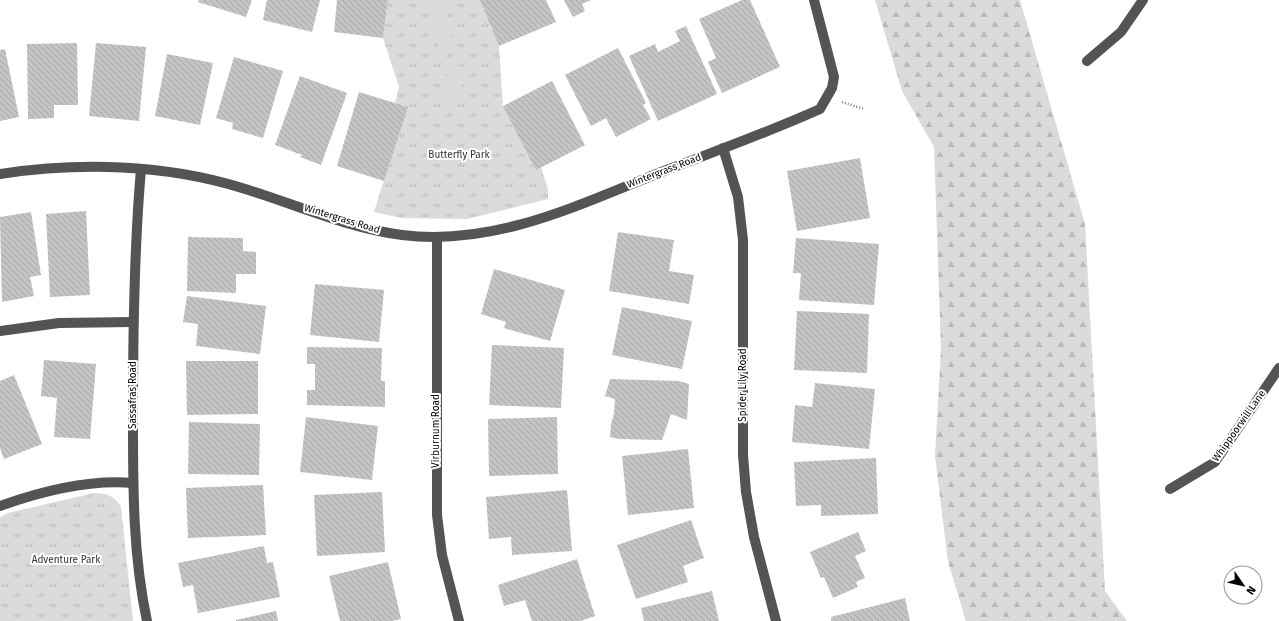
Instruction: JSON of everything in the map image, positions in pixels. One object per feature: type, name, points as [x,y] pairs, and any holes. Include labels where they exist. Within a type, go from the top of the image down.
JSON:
[{"type":"street","points":[[814,0],[834,77],[832,88],[828,97]]},
{"type":"street","points":[[1087,61],[1121,32],[1143,0]]},
{"type":"street","name":"Wintergrass Road","points":[[0,174],[68,167],[141,169],[190,176],[239,187],[373,230],[401,235],[437,238],[480,235],[516,227],[723,148],[820,109],[828,97]]},
{"type":"street","name":"Spider Lily Road","points":[[723,148],[738,197],[743,240],[743,455],[746,492],[754,537],[776,621]]},
{"type":"street","name":"Sassafras Road","points":[[141,169],[135,248],[133,322],[133,483],[136,548],[147,621]]},
{"type":"street","name":"Virburnum Road","points":[[437,238],[437,515],[442,555],[459,621]]},
{"type":"street","points":[[0,331],[59,323],[133,322]]},
{"type":"street","name":"Whippoorwill Lane","points":[[1170,489],[1215,462],[1279,368]]},
{"type":"street","points":[[0,506],[53,490],[101,483],[133,483]]},
{"type":"path","points":[[828,97],[864,109]]},
{"type":"green space","name":"Butterfly Park","points":[[388,0],[480,0],[499,46],[503,106],[541,167],[548,189],[548,199],[467,219],[401,218],[374,212],[407,107],[395,103],[399,87],[383,38]]},
{"type":"green space","points":[[436,0],[442,0],[449,16],[451,43],[447,56],[438,48],[439,35],[431,19],[430,13]]},
{"type":"green space","points":[[875,0],[1020,0],[1085,224],[1105,591],[1127,621],[966,621],[948,562],[935,456],[941,349],[934,147],[902,91]]},
{"type":"green space","points":[[453,60],[458,64],[465,81],[455,94],[452,101],[445,105],[444,83]]},
{"type":"green space","name":"Adventure Park","points":[[94,493],[110,496],[119,503],[121,507],[133,621],[0,621],[0,517],[8,513]]},
{"type":"building","points":[[199,0],[252,0],[246,17],[198,2]]},
{"type":"building","points":[[267,0],[320,0],[312,32],[263,20]]},
{"type":"building","points":[[337,0],[388,0],[383,38],[334,32]]},
{"type":"building","points":[[480,0],[546,0],[556,22],[499,46]]},
{"type":"building","points":[[564,0],[591,0],[582,4],[585,11],[573,17]]},
{"type":"building","points":[[742,0],[750,0],[780,67],[722,93],[708,62],[716,58],[699,19]]},
{"type":"building","points":[[686,26],[717,94],[658,121],[629,56],[655,44],[658,52],[680,41],[675,31]]},
{"type":"building","points":[[77,43],[78,105],[54,105],[54,118],[28,119],[27,44]]},
{"type":"building","points":[[96,43],[146,47],[139,121],[89,116]]},
{"type":"building","points":[[618,48],[646,103],[643,105],[651,119],[616,137],[606,118],[591,126],[565,75]]},
{"type":"building","points":[[5,49],[19,117],[0,121],[0,50]]},
{"type":"building","points":[[167,54],[213,63],[200,125],[155,116]]},
{"type":"building","points":[[234,57],[283,71],[263,138],[232,129],[233,123],[216,118]]},
{"type":"building","points":[[300,76],[347,93],[321,165],[300,157],[302,155],[275,145]]},
{"type":"building","points":[[552,81],[585,145],[536,170],[503,106]]},
{"type":"building","points":[[359,92],[408,107],[384,181],[337,166]]},
{"type":"building","points":[[860,158],[870,218],[797,231],[787,171]]},
{"type":"building","points":[[86,211],[90,295],[50,297],[46,214]]},
{"type":"building","points":[[31,212],[41,275],[30,277],[34,296],[2,302],[0,217]]},
{"type":"building","points":[[618,232],[674,240],[669,271],[694,275],[689,304],[609,291]]},
{"type":"building","points":[[188,237],[243,238],[243,251],[256,252],[256,274],[236,274],[236,293],[187,291]]},
{"type":"building","points":[[796,238],[879,244],[874,305],[799,300],[801,273],[793,273]]},
{"type":"building","points":[[494,269],[565,290],[550,341],[504,328],[506,322],[481,314]]},
{"type":"building","points":[[315,284],[384,290],[379,342],[310,335]]},
{"type":"building","points":[[187,296],[266,306],[260,354],[196,346],[198,324],[183,322]]},
{"type":"building","points":[[622,307],[692,321],[682,369],[612,355]]},
{"type":"building","points":[[797,311],[869,314],[867,373],[794,370]]},
{"type":"building","points":[[492,345],[564,348],[561,408],[489,405]]},
{"type":"building","points":[[307,347],[382,348],[381,381],[385,381],[385,407],[307,405],[307,390],[315,390],[315,364],[307,364]]},
{"type":"building","points":[[44,360],[96,364],[90,439],[54,437],[57,398],[41,396]]},
{"type":"building","points":[[186,361],[258,361],[258,414],[187,415]]},
{"type":"building","points":[[14,375],[42,444],[4,459],[0,448],[0,381]]},
{"type":"building","points":[[610,379],[679,381],[689,384],[687,420],[671,414],[662,440],[619,439],[610,437],[615,399],[605,396]]},
{"type":"building","points":[[815,383],[875,389],[869,449],[792,442],[795,405],[812,407]]},
{"type":"building","points":[[306,417],[378,426],[372,480],[300,472]]},
{"type":"building","points":[[557,417],[558,474],[489,476],[488,419]]},
{"type":"building","points":[[189,422],[260,424],[259,475],[188,474]]},
{"type":"building","points":[[688,449],[694,508],[628,515],[622,456]]},
{"type":"building","points":[[876,458],[878,514],[821,516],[821,505],[796,506],[794,462]]},
{"type":"building","points":[[263,485],[266,535],[188,538],[186,488]]},
{"type":"building","points":[[567,490],[572,551],[512,555],[511,537],[489,539],[486,497]]},
{"type":"building","points":[[382,492],[385,552],[317,556],[314,495]]},
{"type":"building","points":[[691,520],[704,558],[683,566],[688,582],[636,599],[617,545]]},
{"type":"building","points":[[858,532],[866,551],[855,556],[865,578],[856,582],[858,587],[833,598],[824,577],[821,578],[810,552]]},
{"type":"building","points":[[264,546],[267,563],[273,562],[280,597],[198,613],[193,585],[183,587],[178,563]]},
{"type":"building","points":[[577,559],[595,616],[581,621],[532,621],[525,600],[504,606],[498,585]]},
{"type":"building","points":[[388,562],[401,619],[392,621],[340,621],[329,576]]},
{"type":"building","points":[[712,591],[719,621],[644,621],[641,608]]},
{"type":"building","points":[[905,598],[910,621],[831,621],[831,617]]},
{"type":"building","points":[[276,611],[278,621],[236,621],[236,620]]}]
